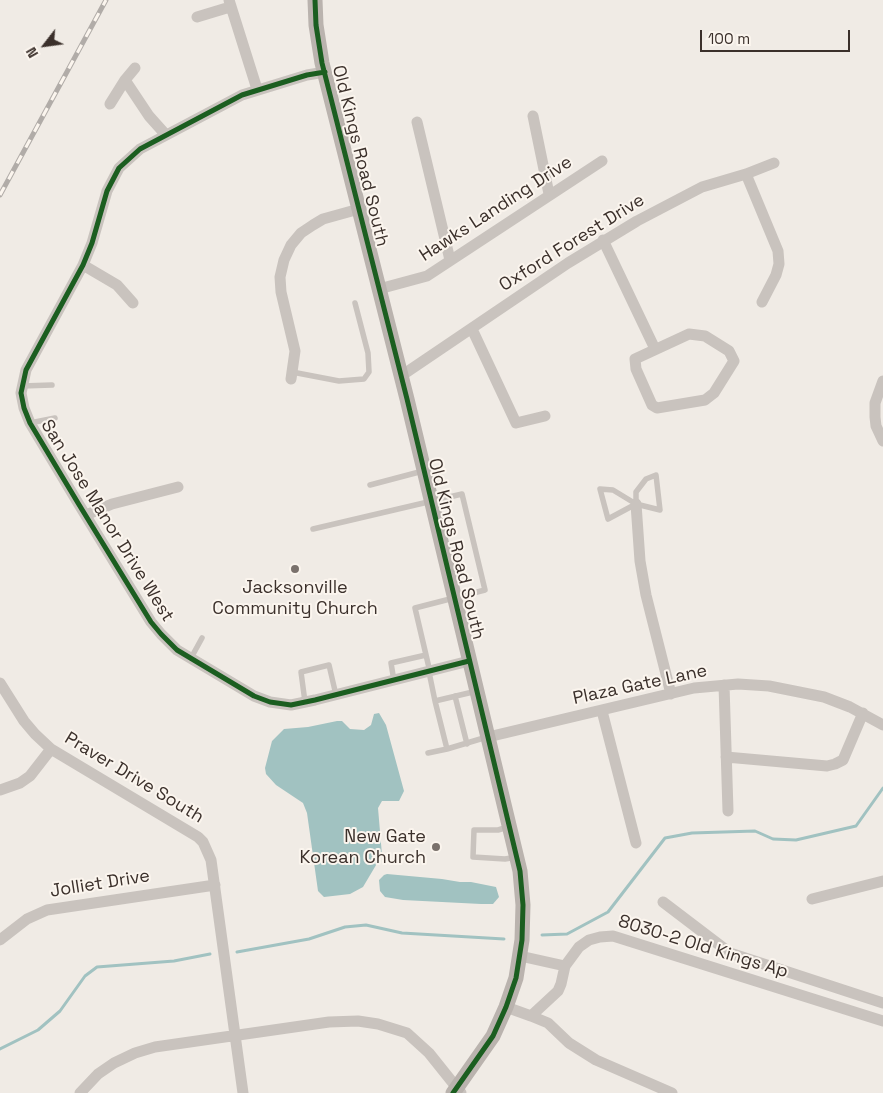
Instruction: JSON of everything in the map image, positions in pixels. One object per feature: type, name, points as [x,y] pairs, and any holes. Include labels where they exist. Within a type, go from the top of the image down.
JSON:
[{"type":"street","name":"Old Kings Road South","points":[[315,0],[316,26],[325,72],[520,871],[524,905],[522,940],[516,978],[493,1036],[457,1091]]},
{"type":"street","points":[[197,17],[230,3],[257,89]]},
{"type":"street","points":[[110,104],[135,68]]},
{"type":"street","points":[[22,386],[26,370],[83,265],[92,243],[107,191],[119,168],[140,149],[242,95],[307,75],[325,72]]},
{"type":"street","points":[[125,80],[149,116],[166,135]]},
{"type":"street","points":[[533,116],[549,194]]},
{"type":"street","points":[[417,122],[450,260]]},
{"type":"street","name":"Hawks Landing Drive","points":[[379,289],[427,276],[549,194],[602,161]]},
{"type":"street","name":"Oxford Forest Drive","points":[[400,376],[603,240],[702,187],[746,174],[774,163]]},
{"type":"street","points":[[746,174],[778,252],[779,264],[776,275],[762,302]]},
{"type":"street","points":[[292,376],[295,350],[281,292],[280,277],[284,260],[291,245],[301,233],[323,219],[359,210]]},
{"type":"street","points":[[603,240],[655,349]]},
{"type":"street","points":[[83,265],[117,285],[133,303]]},
{"type":"street","points":[[472,329],[516,423],[545,416]]},
{"type":"street","points":[[689,334],[705,336],[729,351],[734,361],[714,394],[705,400],[657,408],[652,405],[636,369],[635,359],[655,349],[689,334]]},
{"type":"street","points":[[883,381],[875,403],[876,426],[883,441]]},
{"type":"street","name":"San Jose Manor Drive West","points":[[22,386],[21,393],[24,408],[29,420],[151,622],[160,634],[177,650],[262,699],[291,705],[469,661]]},
{"type":"street","points":[[86,515],[112,504],[178,487]]},
{"type":"street","points":[[636,504],[640,562],[646,595],[671,694]]},
{"type":"street","name":"Praver Drive South","points":[[0,683],[24,721],[51,749],[198,837],[210,854],[243,1093]]},
{"type":"street","points":[[724,685],[728,811]]},
{"type":"street","name":"Plaza Gate Lane","points":[[488,737],[694,688],[724,685],[760,685],[796,691],[837,702],[863,713],[883,725]]},
{"type":"street","points":[[602,711],[636,843]]},
{"type":"street","points":[[726,757],[827,766],[836,764],[843,760],[863,713]]},
{"type":"street","points":[[0,790],[20,783],[30,776],[51,749]]},
{"type":"street","points":[[812,899],[883,881]]},
{"type":"street","name":"Jolliet Drive","points":[[0,940],[27,919],[47,910],[215,885]]},
{"type":"street","points":[[663,902],[730,953],[883,1004]]},
{"type":"street","name":"8030-2 Old Kings Ap","points":[[531,1016],[558,991],[565,966],[579,947],[588,940],[613,936],[883,1021]]},
{"type":"street","points":[[520,956],[565,966]]},
{"type":"street","points":[[506,1007],[548,1023],[570,1043],[596,1060],[672,1093]]},
{"type":"street","points":[[80,1093],[98,1074],[114,1063],[135,1053],[155,1047],[329,1022],[358,1021],[378,1024],[406,1033],[429,1053],[457,1091]]},
{"type":"lane","points":[[292,376],[339,381],[364,379],[369,372],[368,353],[355,304]]},
{"type":"lane","points":[[22,386],[52,385]]},
{"type":"lane","points":[[29,420],[55,418]]},
{"type":"lane","points":[[370,485],[423,472]]},
{"type":"lane","points":[[636,504],[608,519],[600,489],[613,490],[636,504],[660,510],[656,475],[646,479],[636,492],[636,504]]},
{"type":"lane","points":[[313,529],[462,494],[486,590],[416,608],[435,701],[447,748]]},
{"type":"lane","points":[[191,658],[202,638]]},
{"type":"lane","points":[[394,681],[391,664],[426,655]]},
{"type":"lane","points":[[305,702],[301,672],[329,665],[336,695]]},
{"type":"lane","points":[[435,701],[477,691]]},
{"type":"lane","points":[[455,696],[467,744]]},
{"type":"lane","points":[[428,753],[488,737]]},
{"type":"lane","points":[[510,826],[498,830],[474,830],[473,857],[505,859],[517,857]]},
{"type":"water","points":[[379,713],[386,725],[404,791],[399,801],[382,801],[378,808],[382,855],[363,887],[350,894],[324,897],[318,891],[307,813],[303,803],[276,785],[266,774],[265,768],[272,741],[284,729],[308,727],[337,721],[342,721],[350,729],[364,730],[371,725],[374,714]]},
{"type":"water","points":[[387,874],[471,882],[496,887],[499,897],[493,904],[481,904],[403,900],[385,897],[380,891],[379,880]]},
{"type":"waterway","points":[[542,935],[567,934],[608,912],[665,838],[692,833],[755,831],[773,839],[796,840],[856,826],[883,788]]},
{"type":"waterway","points":[[237,952],[309,939],[345,927],[366,925],[402,933],[504,939]]},
{"type":"waterway","points":[[0,1049],[38,1030],[60,1011],[85,976],[97,967],[174,961],[210,954]]},
{"type":"railway","points":[[0,195],[106,0]]},
{"type":"cycle path","points":[[315,0],[316,25],[322,63],[407,399],[520,871],[523,905],[522,940],[516,978],[493,1036],[453,1093]]},
{"type":"cycle path","points":[[325,72],[307,75],[242,95],[140,149],[119,168],[107,191],[92,243],[83,265],[26,370],[21,393],[24,408],[30,423],[151,622],[177,650],[254,696],[270,702],[291,705],[469,661]]},
{"type":"place","name":"Jacksonville Community Church","points":[[295,569]]},
{"type":"place","name":"New Gate Korean Church","points":[[436,847]]}]
